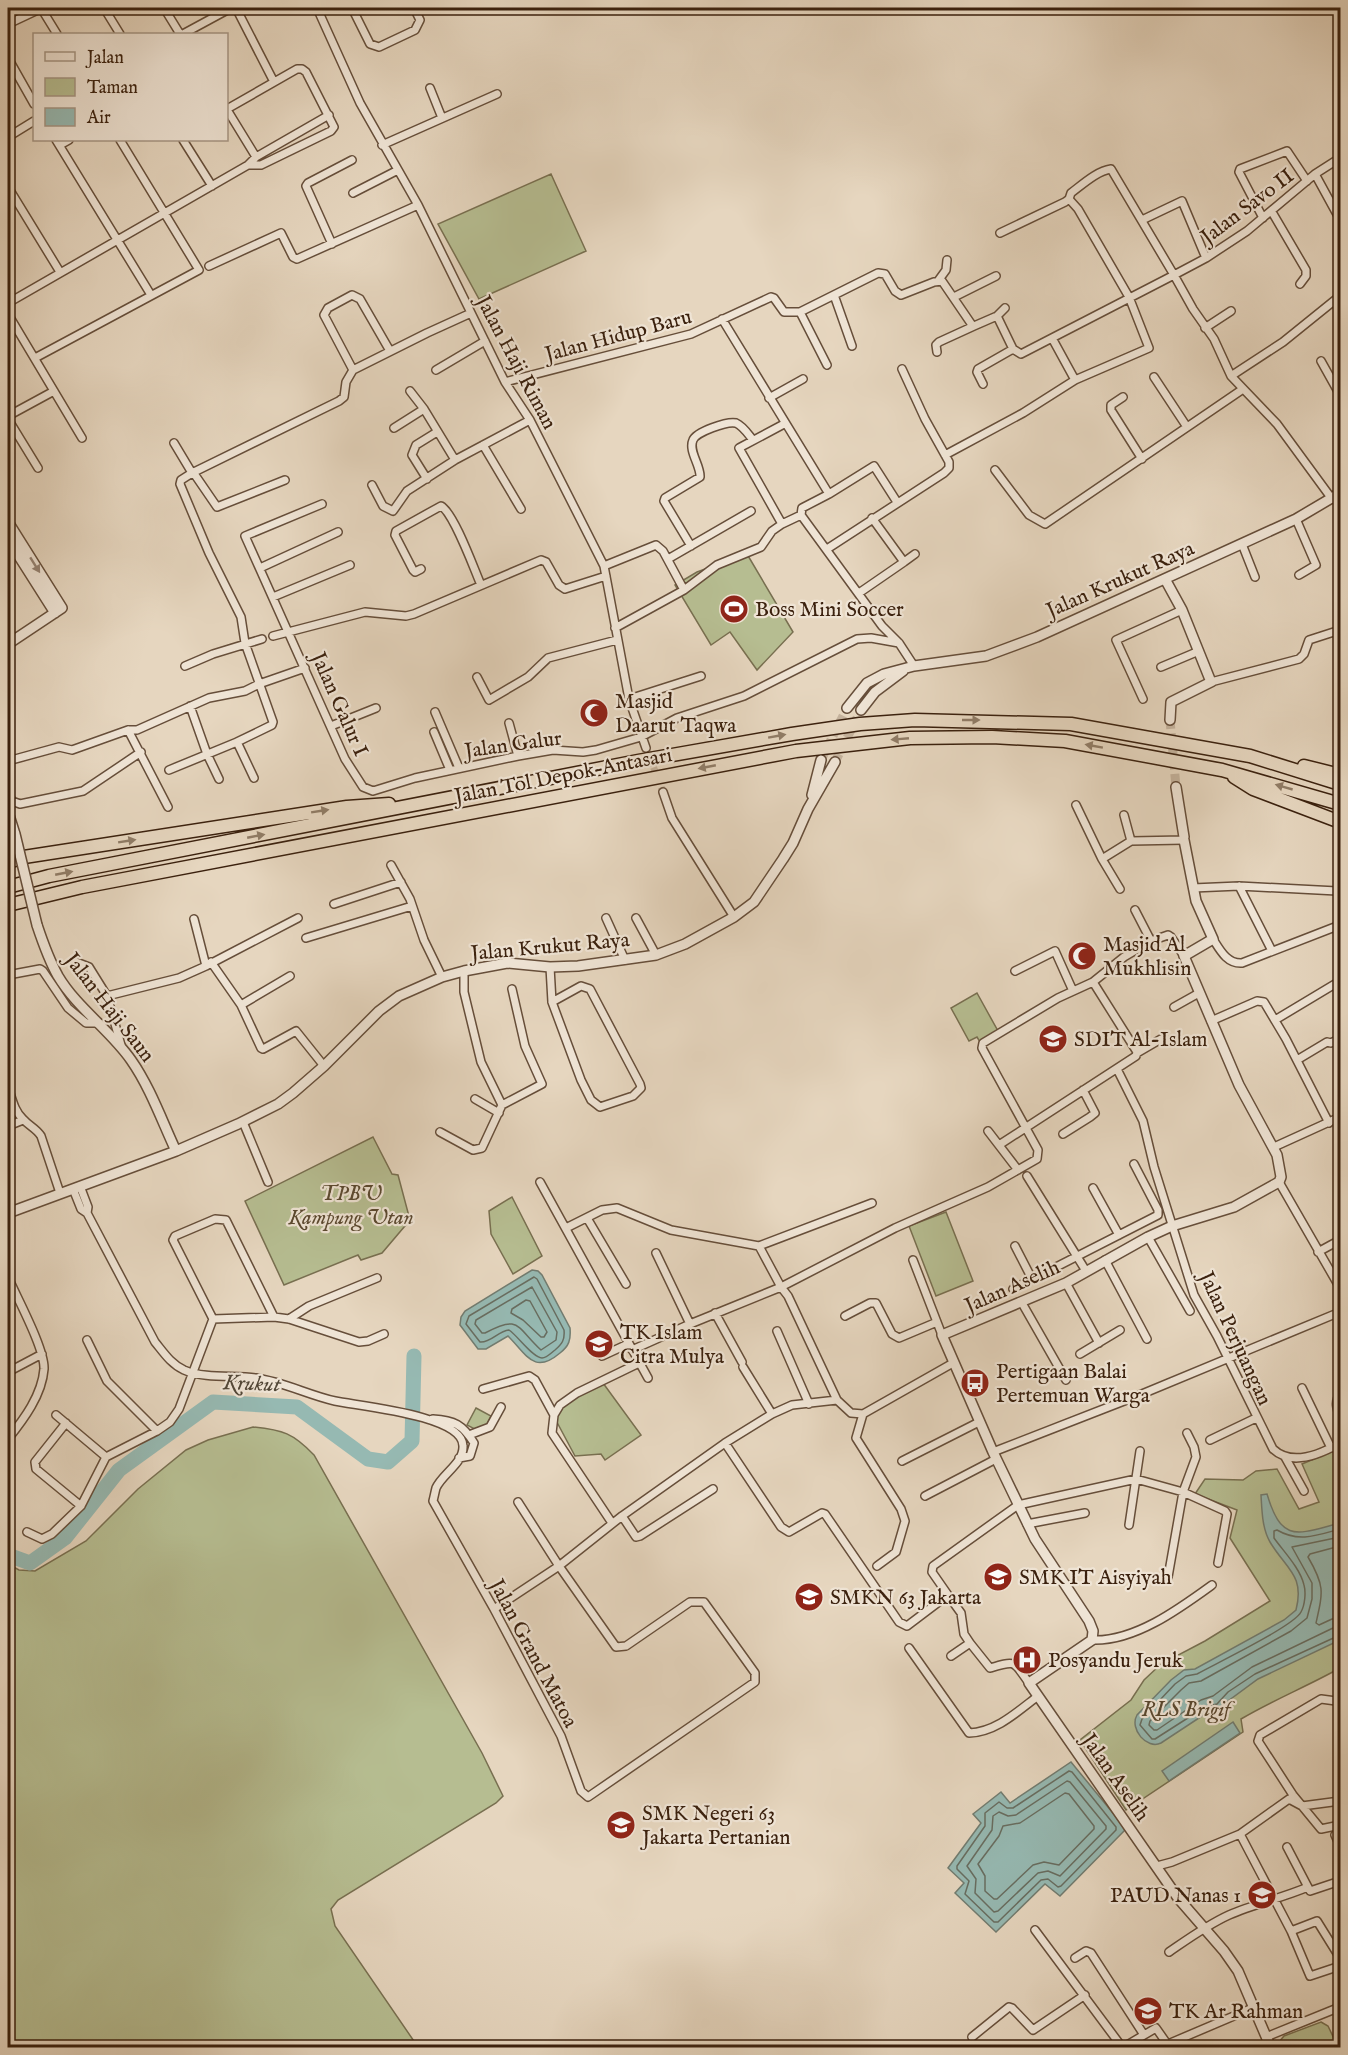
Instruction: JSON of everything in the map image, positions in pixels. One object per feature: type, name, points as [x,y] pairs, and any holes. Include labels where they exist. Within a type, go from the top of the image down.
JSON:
[{"type":"highway","name":"Jalan Tol Depok–Antasari","points":[[8,887],[49,876],[638,761],[792,734],[915,720],[1071,724],[1250,756],[1341,784]]},
{"type":"highway","name":"Jalan Tol Depok–Antasari","points":[[10,905],[82,887],[796,751],[910,738],[1065,741],[1222,770],[1341,804]]},
{"type":"highway","points":[[1250,756],[1341,775]]},
{"type":"highway","points":[[1222,770],[1253,789],[1341,822]]},
{"type":"highway","points":[[8,862],[24,857],[347,807],[433,802]]},
{"type":"street","points":[[8,24],[42,8],[56,33]]},
{"type":"street","points":[[104,8],[119,33]]},
{"type":"street","points":[[164,8],[180,33]]},
{"type":"street","points":[[183,33],[233,8],[274,82]]},
{"type":"street","name":"Jalan Haji Riman","points":[[317,8],[382,145],[418,204],[505,382],[530,420],[604,566],[616,640],[629,699],[646,748]]},
{"type":"street","points":[[352,8],[370,44],[379,47],[415,30],[420,20],[414,8]]},
{"type":"street","points":[[8,58],[33,102]]},
{"type":"street","points":[[228,108],[297,69],[302,69],[306,72],[334,127],[331,131],[261,165],[248,165]]},
{"type":"street","points":[[430,88],[441,118]]},
{"type":"street","points":[[382,145],[497,94]]},
{"type":"street","points":[[228,111],[256,157]]},
{"type":"street","points":[[8,303],[248,165],[256,157],[329,115]]},
{"type":"street","points":[[8,137],[33,122]]},
{"type":"street","points":[[35,358],[199,270],[121,141]]},
{"type":"street","points":[[184,141],[212,186]]},
{"type":"street","points":[[58,142],[116,241],[151,295]]},
{"type":"street","points":[[1263,218],[1239,172],[1240,169],[1287,151],[1307,181]]},
{"type":"street","name":"Jalan Savo II","points":[[1173,273],[1206,258],[1272,212],[1315,174],[1341,158]]},
{"type":"street","points":[[332,244],[306,186],[352,160]]},
{"type":"street","points":[[1000,233],[1069,199],[1071,193],[1091,178],[1111,169],[1205,328],[1214,339],[1231,376],[1277,424],[1336,496]]},
{"type":"street","points":[[353,193],[398,170]]},
{"type":"street","points":[[1315,174],[1338,216]]},
{"type":"street","points":[[8,187],[60,272]]},
{"type":"street","points":[[945,455],[1023,413],[1075,380],[1149,348],[1129,297],[1078,210],[1069,199]]},
{"type":"street","points":[[1143,220],[1182,201],[1206,258]]},
{"type":"street","points":[[208,266],[281,233],[293,257],[297,259],[418,204]]},
{"type":"street","points":[[1272,212],[1306,270],[1306,276],[1300,284]]},
{"type":"street","points":[[828,365],[800,312],[878,273],[885,274],[895,291],[901,295],[938,280],[946,270],[946,260]]},
{"type":"street","points":[[997,316],[1013,349],[1021,354],[1173,273]]},
{"type":"street","points":[[954,297],[996,276]]},
{"type":"street","points":[[938,280],[945,283],[974,327]]},
{"type":"street","points":[[353,370],[324,315],[328,308],[352,295],[360,299],[390,351]]},
{"type":"street","points":[[834,295],[852,346]]},
{"type":"street","points":[[1231,376],[1283,342],[1341,296]]},
{"type":"street","name":"Jalan Hidup Baru","points":[[505,382],[692,334],[772,297],[784,312],[800,312]]},
{"type":"street","points":[[937,352],[936,345],[939,342],[997,316],[1005,308]]},
{"type":"street","points":[[1205,328],[1231,311]]},
{"type":"street","points":[[169,770],[237,742],[273,724],[245,643],[241,617],[209,553],[180,484],[183,477],[339,401],[344,397],[346,382],[353,370],[471,313]]},
{"type":"street","points":[[8,314],[82,438]]},
{"type":"street","points":[[722,319],[784,424],[829,494]]},
{"type":"street","points":[[1052,338],[1075,380]]},
{"type":"street","points":[[436,370],[485,341]]},
{"type":"street","points":[[983,384],[977,372],[978,369],[1013,349]]},
{"type":"street","points":[[1321,361],[1341,394]]},
{"type":"street","points":[[827,549],[947,470],[950,465],[902,369]]},
{"type":"street","points":[[1154,377],[1187,427]]},
{"type":"street","points":[[769,398],[803,379]]},
{"type":"street","points":[[995,470],[1029,515],[1045,524],[1243,388]]},
{"type":"street","points":[[38,468],[8,417],[54,390]]},
{"type":"street","points":[[410,391],[455,460]]},
{"type":"street","points":[[1123,397],[1111,405],[1111,410],[1142,459]]},
{"type":"street","points":[[394,428],[424,410]]},
{"type":"street","points":[[372,485],[383,506],[393,511],[407,491],[455,460],[530,420]]},
{"type":"street","points":[[691,546],[664,501],[665,498],[700,477],[701,471],[692,441],[696,435],[730,422],[740,425],[753,440]]},
{"type":"street","points":[[782,524],[739,450],[740,446],[784,424]]},
{"type":"street","points":[[427,479],[412,455],[416,446],[437,432]]},
{"type":"street","points":[[174,443],[217,507],[285,480]]},
{"type":"street","points":[[483,445],[521,509]]},
{"type":"street","points":[[897,502],[874,466],[802,508],[801,515],[882,626],[899,643],[909,668]]},
{"type":"street","name":"Jalan Krukut Raya","points":[[847,708],[867,683],[884,674],[986,656],[1037,637],[1296,519],[1336,496]]},
{"type":"street","name":"Jalan Galur I","points":[[322,504],[245,536],[345,759],[363,787]]},
{"type":"street","points":[[421,569],[415,572],[413,570],[395,535],[396,531],[441,506],[445,507],[481,585]]},
{"type":"street","points":[[668,559],[751,512]]},
{"type":"street","points":[[615,628],[684,590],[717,565],[760,547],[770,533],[801,515]]},
{"type":"street","points":[[872,518],[904,562]]},
{"type":"street","points":[[1296,519],[1316,565],[1299,575]]},
{"type":"street","points":[[8,522],[58,611]]},
{"type":"street","points":[[260,568],[338,532]]},
{"type":"street","points":[[8,539],[58,611]]},
{"type":"street","points":[[1242,544],[1255,577]]},
{"type":"street","points":[[604,566],[656,545],[668,559],[684,590]]},
{"type":"street","points":[[859,593],[915,554]]},
{"type":"street","points":[[273,636],[365,612],[414,614],[541,560],[546,562],[559,585],[565,589],[606,576]]},
{"type":"street","points":[[273,597],[350,565]]},
{"type":"street","points":[[1165,579],[1182,610],[1211,682]]},
{"type":"street","points":[[1143,699],[1116,640],[1182,610]]},
{"type":"street","points":[[8,644],[58,611]]},
{"type":"street","points":[[1170,720],[1171,702],[1211,682],[1299,659],[1304,654],[1309,640],[1341,630]]},
{"type":"street","name":"Jalan Galur","points":[[363,787],[373,791],[450,770],[553,750],[583,752],[596,750],[641,737],[677,718],[744,696],[857,639],[871,638],[899,643]]},
{"type":"street","points":[[185,666],[245,643],[262,639]]},
{"type":"street","points":[[477,677],[489,700],[528,677],[548,658],[616,640]]},
{"type":"street","points":[[1161,667],[1198,651]]},
{"type":"street","points":[[8,761],[59,747],[72,750],[128,730],[137,730],[212,697],[245,691],[305,668]]},
{"type":"street","name":"Jalan Krukut Raya","points":[[861,710],[874,692],[909,668]]},
{"type":"street","points":[[629,699],[701,676]]},
{"type":"street","points":[[190,706],[207,754],[219,779]]},
{"type":"street","points":[[331,726],[376,708]]},
{"type":"street","points":[[435,712],[459,768]]},
{"type":"street","points":[[509,723],[518,756]]},
{"type":"street","points":[[128,730],[168,807]]},
{"type":"street","points":[[434,732],[450,770]]},
{"type":"street","points":[[237,742],[254,778]]},
{"type":"street","points":[[8,792],[12,801],[20,804],[80,792],[141,752]]},
{"type":"street","name":"Jalan Krukut Raya","points":[[808,809],[821,760]]},
{"type":"street","name":"Jalan Krukut Raya","points":[[8,1213],[176,1151],[278,1104],[324,1066],[379,1011],[399,996],[442,977],[507,963],[550,967],[625,960],[656,955],[685,944],[734,917],[754,902],[794,843],[808,809],[835,762]]},
{"type":"street","points":[[1176,787],[1177,804],[1200,914],[1223,954],[1235,963],[1242,963],[1341,925]]},
{"type":"street","points":[[663,792],[672,818],[734,917]]},
{"type":"street","points":[[1076,805],[1120,890]]},
{"type":"street","name":"Jalan Haji Saun","points":[[8,812],[37,925],[59,978],[123,1050],[140,1074],[176,1151]]},
{"type":"street","points":[[1124,815],[1131,841]]},
{"type":"street","points":[[1102,859],[1131,841],[1184,839]]},
{"type":"street","points":[[391,865],[412,906],[424,940],[442,977]]},
{"type":"street","points":[[334,904],[401,882]]},
{"type":"street","points":[[1193,888],[1239,886],[1337,891]]},
{"type":"street","points":[[1239,886],[1272,951]]},
{"type":"street","points":[[306,938],[412,906]]},
{"type":"street","points":[[1135,910],[1151,941]]},
{"type":"street","points":[[107,996],[179,978],[298,918]]},
{"type":"street","points":[[606,918],[625,960]]},
{"type":"street","points":[[636,918],[656,955]]},
{"type":"street","points":[[194,920],[209,964],[241,1005],[262,1049],[296,1031],[324,1066]]},
{"type":"street","points":[[602,1356],[781,1287],[895,1228],[988,1186],[1037,1159],[1038,1150],[982,1047],[1004,1030],[1093,982],[1124,957],[1151,941],[1168,935],[1172,937],[1184,956],[1239,1085],[1274,1147],[1280,1163],[1279,1182],[1341,1288]]},
{"type":"street","points":[[1184,956],[1213,939]]},
{"type":"street","points":[[1016,971],[1055,951],[1073,991]]},
{"type":"street","points":[[76,962],[89,967],[107,996],[123,1050]]},
{"type":"street","points":[[550,967],[552,1002],[581,1080],[591,1100],[600,1107],[633,1096],[641,1088],[640,1084],[590,989],[581,986],[552,1002]]},
{"type":"street","points":[[8,975],[40,969],[68,1008],[86,1023],[99,1023]]},
{"type":"street","points":[[464,971],[464,992],[481,1062],[500,1109]]},
{"type":"street","points":[[241,1005],[290,976]]},
{"type":"street","points":[[1275,1020],[1341,981]]},
{"type":"street","points":[[1093,982],[1137,1053]]},
{"type":"street","points":[[440,1132],[473,1150],[482,1148],[500,1109],[542,1084],[525,1046],[512,989]]},
{"type":"street","points":[[1174,1007],[1199,993]]},
{"type":"street","points":[[1211,1021],[1257,1001],[1267,1005],[1329,1123]]},
{"type":"street","points":[[1297,1060],[1327,1042],[1331,1043],[1341,1038]]},
{"type":"street","points":[[999,1144],[1027,1128],[1161,1039]]},
{"type":"street","name":"Jalan Perjuangan","points":[[1117,1069],[1143,1121],[1194,1295],[1273,1449],[1285,1457],[1304,1491]]},
{"type":"street","points":[[8,1088],[16,1111],[41,1136],[60,1193]]},
{"type":"street","points":[[1063,1134],[1095,1113],[1083,1090]]},
{"type":"street","points":[[475,1099],[500,1109]]},
{"type":"street","points":[[1274,1147],[1341,1117]]},
{"type":"street","points":[[8,1126],[23,1120]]},
{"type":"street","points":[[243,1122],[268,1182]]},
{"type":"street","points":[[988,1131],[1020,1169]]},
{"type":"street","points":[[1013,1289],[1158,1215],[1158,1210],[1134,1164]]},
{"type":"street","points":[[1027,1176],[1086,1271]]},
{"type":"street","points":[[540,1182],[648,1378]]},
{"type":"street","name":"Jalan Aselih","points":[[942,1335],[1066,1283],[1148,1236],[1225,1210],[1279,1182]]},
{"type":"street","points":[[77,1187],[81,1209],[87,1213],[155,1342],[166,1357],[177,1366],[193,1373],[271,1381],[335,1401],[427,1419],[447,1420],[466,1430],[474,1443],[470,1456],[459,1458]]},
{"type":"street","points":[[1092,1188],[1119,1235]]},
{"type":"street","points":[[566,1228],[602,1210],[617,1208],[671,1230],[759,1246],[872,1203]]},
{"type":"street","points":[[587,1218],[626,1284]]},
{"type":"street","points":[[27,1532],[37,1538],[47,1538],[81,1506],[106,1457],[157,1431],[175,1416],[213,1318],[173,1240],[175,1236],[215,1219],[226,1220],[274,1317]]},
{"type":"street","points":[[1148,1236],[1190,1311]]},
{"type":"street","points":[[1318,1252],[1341,1240]]},
{"type":"street","points":[[759,1246],[781,1287],[789,1296],[837,1400],[851,1413],[863,1414],[953,1363]]},
{"type":"street","points":[[1015,1246],[1032,1280]]},
{"type":"street","points":[[656,1253],[690,1324]]},
{"type":"street","points":[[913,1260],[953,1363],[994,1456],[1035,1539],[1089,1621],[1093,1631],[1092,1640]]},
{"type":"street","points":[[1105,1260],[1147,1339]]},
{"type":"street","points":[[8,1277],[42,1354],[44,1368],[38,1393],[24,1420],[8,1439]]},
{"type":"street","points":[[289,1319],[309,1306],[377,1278]]},
{"type":"street","points":[[1066,1283],[1099,1343]]},
{"type":"street","points":[[845,1316],[870,1303],[876,1303],[892,1334],[899,1338],[937,1322]]},
{"type":"street","points":[[1022,1303],[1066,1380]]},
{"type":"street","points":[[925,1496],[994,1456],[1341,1312]]},
{"type":"street","points":[[715,1313],[742,1365],[772,1414]]},
{"type":"street","points":[[213,1318],[274,1317],[289,1319],[359,1342],[384,1334]]},
{"type":"street","points":[[1080,1354],[1120,1330]]},
{"type":"street","points":[[777,1331],[809,1404]]},
{"type":"street","points":[[87,1340],[107,1381],[157,1431]]},
{"type":"street","points":[[8,1372],[42,1354]]},
{"type":"street","points":[[612,1523],[552,1433],[554,1415],[560,1405],[577,1393],[639,1363]]},
{"type":"street","points":[[483,1389],[529,1376],[535,1380],[554,1415]]},
{"type":"street","points":[[1302,1388],[1331,1448]]},
{"type":"street","points":[[1341,1394],[1336,1402],[1341,1417]]},
{"type":"street","points":[[494,1608],[559,1566],[612,1523],[725,1443],[772,1414],[792,1405],[837,1400]]},
{"type":"street","points":[[469,1435],[489,1427],[501,1407]]},
{"type":"street","points":[[863,1414],[856,1438],[901,1509],[905,1521],[896,1552],[877,1566]]},
{"type":"street","points":[[56,1415],[106,1457]]},
{"type":"street","points":[[1210,1440],[1256,1418]]},
{"type":"street","points":[[427,1419],[451,1430],[460,1437],[464,1447],[459,1458]]},
{"type":"street","points":[[903,1461],[979,1422]]},
{"type":"street","points":[[66,1423],[35,1462],[36,1469],[81,1506]]},
{"type":"street","points":[[1168,1577],[1184,1492],[1196,1457],[1187,1434]]},
{"type":"street","points":[[725,1443],[781,1527],[789,1532],[822,1513],[825,1514],[899,1622],[907,1626],[948,1595]]},
{"type":"street","points":[[1285,1457],[1307,1458],[1341,1443]]},
{"type":"street","points":[[1129,1525],[1140,1451]]},
{"type":"street","name":"Jalan Grand Matoa","points":[[459,1458],[437,1486],[433,1501],[494,1608],[561,1736],[580,1791],[588,1797],[755,1682],[755,1674],[704,1602],[690,1602],[626,1646],[616,1647],[559,1566],[518,1502]]},
{"type":"street","points":[[1212,1585],[1156,1621],[1113,1640],[1092,1640],[1029,1683],[1015,1663],[1010,1662],[990,1668],[964,1634],[961,1613],[933,1572],[933,1566],[1018,1505],[1136,1479],[1184,1492],[1226,1512],[1218,1563]]},
{"type":"street","points":[[622,1516],[632,1533],[636,1537],[640,1536],[714,1489]]},
{"type":"street","points":[[1027,1524],[1085,1512]]},
{"type":"street","points":[[951,1656],[970,1643]]},
{"type":"street","points":[[909,1648],[969,1733],[982,1733],[1005,1722],[1038,1696]]},
{"type":"street","name":"Jalan Aselih","points":[[1029,1683],[1178,1898],[1224,1951],[1238,1971],[1271,2048]]},
{"type":"street","points":[[1341,1699],[1336,1701],[1322,1699],[1260,1735],[1258,1740],[1302,1806],[1321,1829],[1341,1825]]},
{"type":"street","points":[[1156,1866],[1172,1862],[1240,1834],[1289,1799],[1302,1806],[1341,1801]]},
{"type":"street","points":[[1240,1834],[1292,1931],[1310,1977],[1341,1966]]},
{"type":"street","points":[[1335,1835],[1341,1846]]},
{"type":"street","points":[[1287,1847],[1309,1889]]},
{"type":"street","points":[[1169,1952],[1230,1915],[1341,1881]]},
{"type":"street","points":[[1292,1931],[1315,1921],[1319,1922],[1341,1958]]},
{"type":"street","points":[[1035,1930],[1122,2047],[1158,2028],[1169,2046],[1255,2007]]},
{"type":"street","points":[[1075,1958],[1089,1950],[1144,2035]]},
{"type":"street","points":[[972,2037],[1009,2007],[1033,2030],[1085,1995]]},
{"type":"street","points":[[1266,2037],[1341,2007]]},
{"type":"green space","points":[[551,174],[586,251],[479,299],[438,224]]},
{"type":"green space","name":"Boss Mini Soccer","points":[[747,554],[793,632],[757,670],[730,632],[711,645],[675,585],[697,572]]},
{"type":"green space","points":[[977,993],[998,1031],[980,1042],[977,1037],[969,1041],[951,1008]]},
{"type":"green space","name":"TPBU Kampung Utan","points":[[373,1137],[392,1174],[398,1175],[410,1220],[382,1253],[361,1260],[358,1255],[284,1285],[245,1201]]},
{"type":"green space","points":[[512,1197],[542,1256],[513,1274],[491,1234],[489,1211]]},
{"type":"green space","points":[[946,1212],[973,1281],[936,1296],[909,1226]]},
{"type":"green space","points":[[603,1383],[641,1435],[605,1460],[601,1454],[575,1456],[551,1411],[581,1390]]},
{"type":"green space","points":[[476,1408],[491,1416],[482,1433],[467,1425]]},
{"type":"green space","points":[[253,1427],[287,1434],[314,1455],[482,1753],[503,1796],[496,1803],[338,1900],[331,1909],[335,1926],[418,2047],[8,2047],[8,1564],[19,1570],[35,1571],[86,1541],[138,1489],[186,1450],[208,1440]]},
{"type":"green space","name":"RLS Brigif","points":[[1340,1448],[1340,1668],[1241,1719],[1243,1732],[1126,1810],[1080,1740],[1131,1700],[1144,1680],[1161,1664],[1205,1641],[1270,1601],[1230,1538],[1237,1510],[1195,1494],[1205,1479],[1243,1480],[1256,1471],[1277,1469],[1299,1509],[1319,1502],[1302,1464]]},
{"type":"green space","points":[[1321,2022],[1328,2026],[1338,2047],[1280,2047],[1279,2042],[1284,2036]]},
{"type":"water","points":[[532,1270],[542,1275],[570,1328],[570,1339],[567,1345],[560,1353],[544,1362],[531,1360],[508,1336],[486,1349],[478,1349],[460,1325],[465,1311]]},
{"type":"water","points":[[1267,1494],[1273,1510],[1285,1528],[1302,1532],[1340,1523],[1340,1640],[1258,1679],[1224,1704],[1228,1715],[1220,1719],[1215,1710],[1208,1712],[1161,1743],[1150,1744],[1137,1732],[1135,1721],[1137,1715],[1171,1680],[1184,1670],[1195,1669],[1284,1620],[1296,1610],[1298,1588],[1296,1580],[1267,1537],[1264,1525],[1261,1495]]},
{"type":"water","points":[[1233,1722],[1240,1733],[1169,1781],[1162,1771]]},
{"type":"water","points":[[1071,1762],[1126,1829],[1060,1896],[1045,1884],[996,1932],[955,1893],[964,1883],[948,1868],[981,1823],[973,1814],[1001,1792],[1010,1803]]},
{"type":"waterway","name":"Krukut","points":[[8,1555],[30,1563],[65,1538],[119,1470],[213,1402],[297,1407],[368,1459],[388,1462],[412,1441],[414,1356]]},
{"type":"tunnel","points":[[821,760],[847,708]]},
{"type":"tunnel","points":[[835,762],[861,710]]},
{"type":"tunnel","points":[[1170,720],[1176,787]]},
{"type":"tunnel","points":[[646,748],[663,792]]},
{"type":"place","name":"Boss Mini Soccer","points":[[734,609]]},
{"type":"place","name":"Masjid Daarut Taqwa","points":[[594,713]]},
{"type":"place","name":"Masjid Al Mukhlisin","points":[[1082,956]]},
{"type":"place","name":"SDIT Al-Islam","points":[[1053,1039]]},
{"type":"place","name":"TK Islam Citra Mulya","points":[[599,1344]]},
{"type":"place","name":"Pertigaan Balai Pertemuan Warga","points":[[975,1383]]},
{"type":"place","name":"SMK IT Aisyiyah","points":[[998,1577]]},
{"type":"place","name":"SMKN 63 Jakarta","points":[[809,1597]]},
{"type":"place","name":"Posyandu Jeruk","points":[[1027,1660]]},
{"type":"place","name":"SMK Negeri 63 Jakarta Pertanian","points":[[621,1825]]},
{"type":"place","name":"PAUD Nanas 1","points":[[1262,1895]]},
{"type":"place","name":"TK Ar Rahman","points":[[1148,2011]]}]
